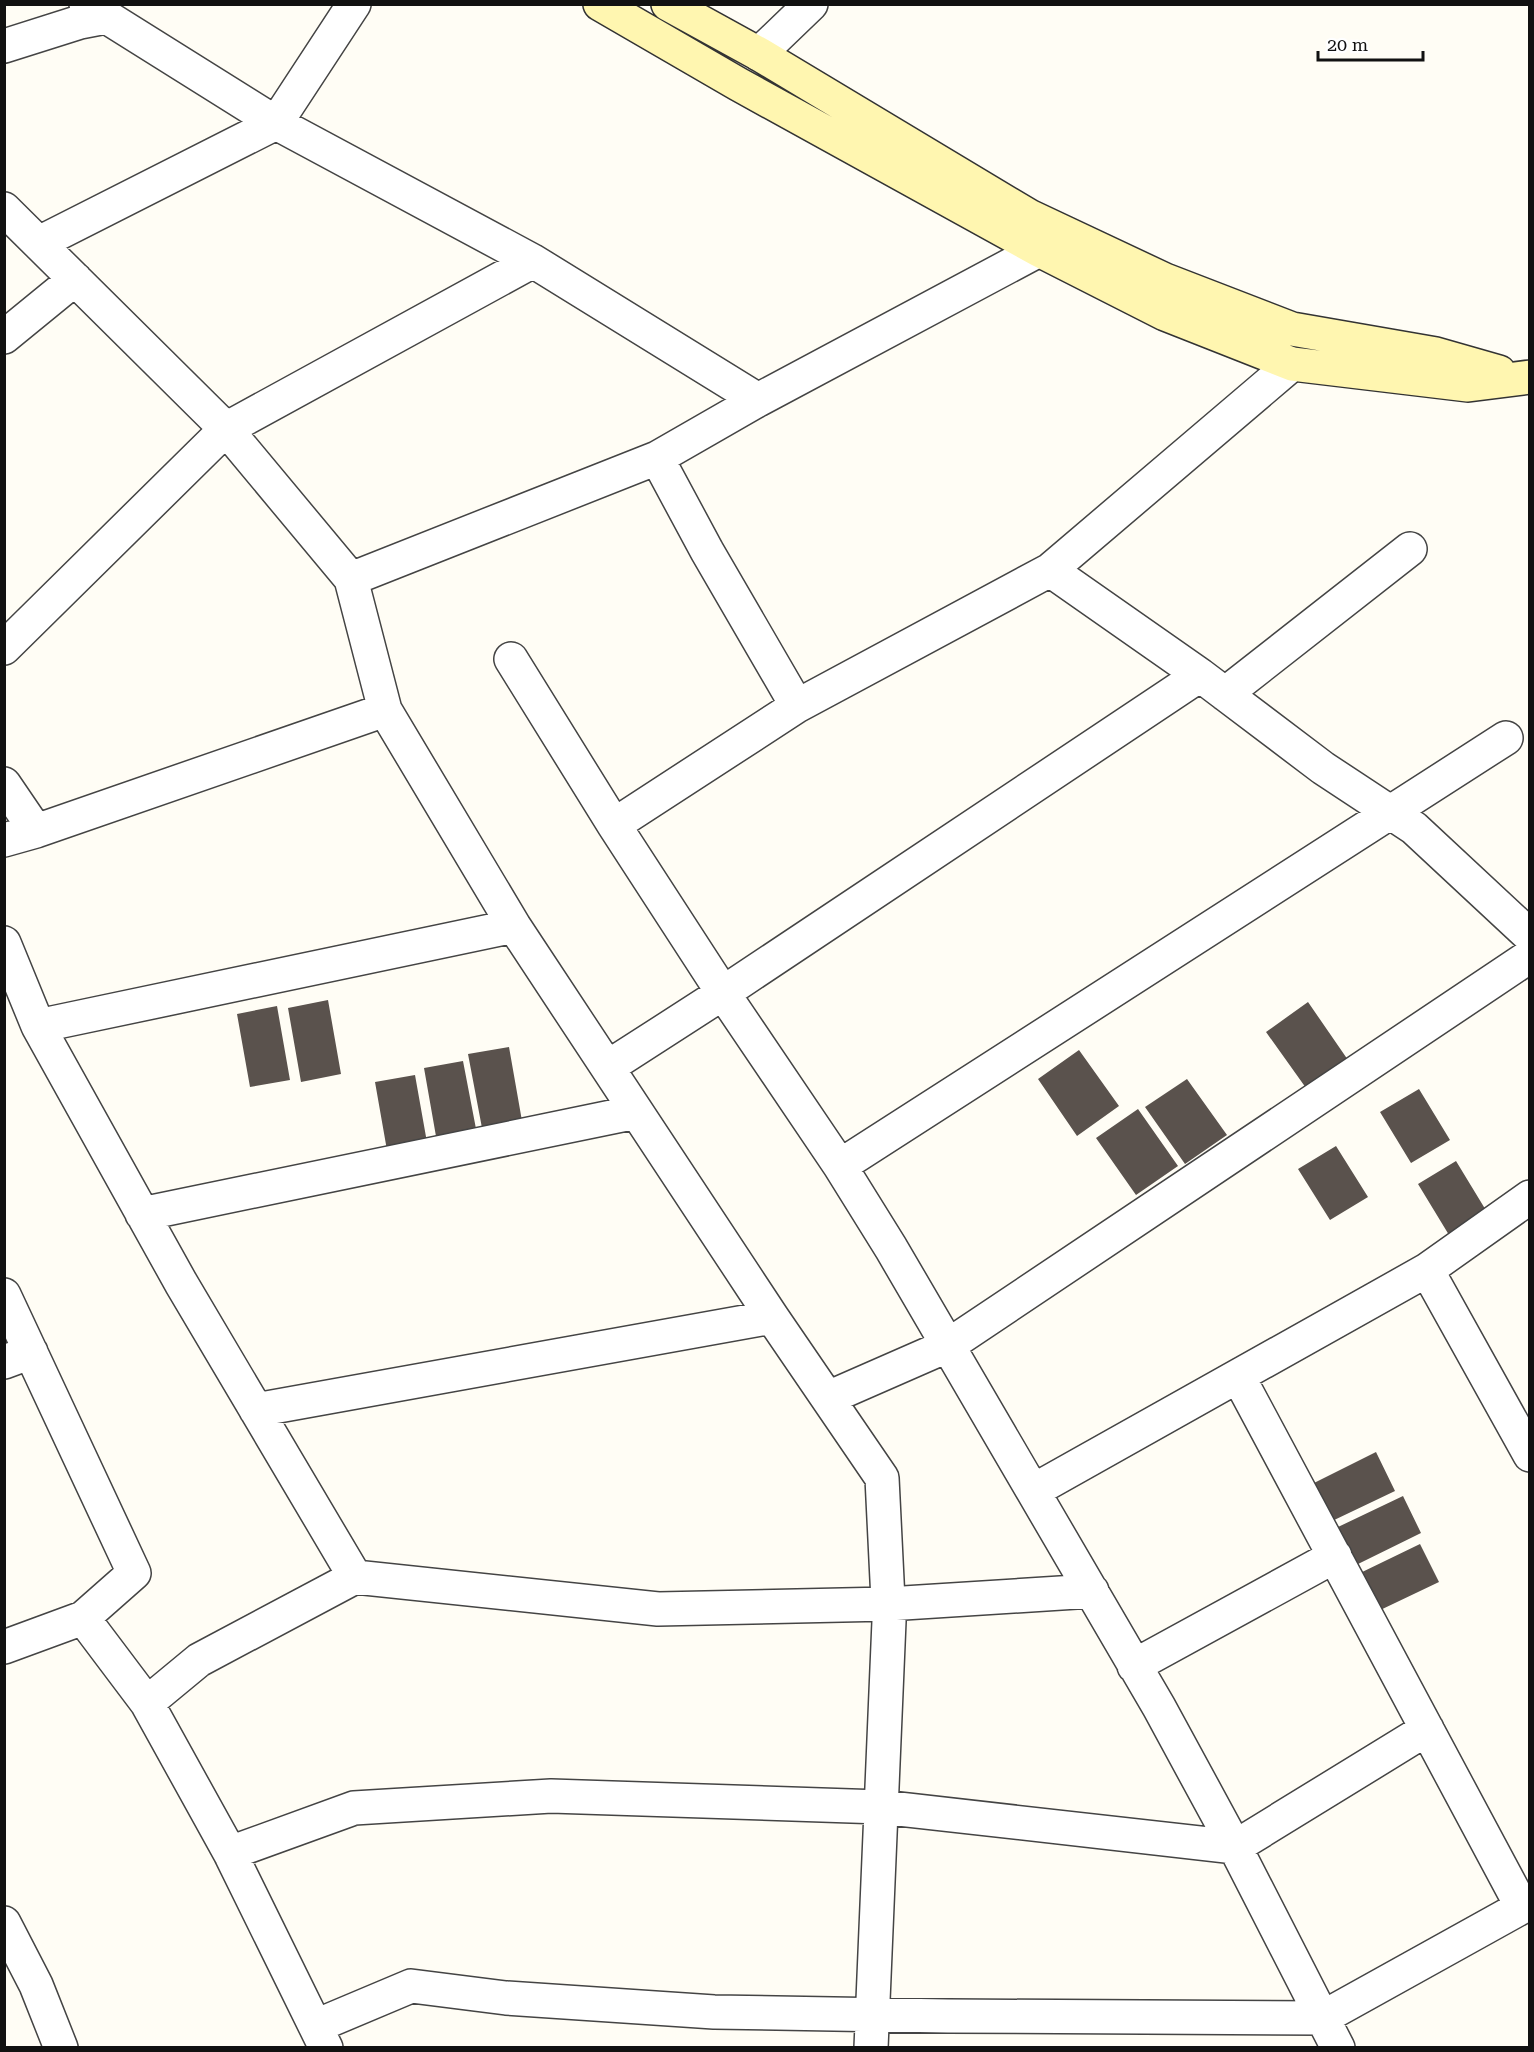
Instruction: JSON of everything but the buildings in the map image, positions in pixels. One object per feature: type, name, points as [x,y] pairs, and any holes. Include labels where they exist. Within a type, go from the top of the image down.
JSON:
[{"type":"street","points":[[39,243],[276,123],[354,4]]},
{"type":"street","points":[[600,4],[738,84],[1039,250],[1165,314],[1292,364],[1468,385],[1525,378]]},
{"type":"street","points":[[668,4],[759,54],[1029,216],[1186,288],[1292,329],[1436,354],[1525,378]]},
{"type":"street","points":[[759,54],[811,4]]},
{"type":"street","points":[[4,46],[80,22],[96,11],[276,123],[533,261],[758,400]]},
{"type":"street","points":[[4,209],[226,429],[351,579],[386,710],[514,926],[772,1317],[882,1478],[889,1621],[871,2048]]},
{"type":"street","points":[[351,579],[657,458],[758,400],[1039,250]]},
{"type":"street","points":[[4,648],[226,429],[533,261]]},
{"type":"street","points":[[4,337],[75,279]]},
{"type":"street","points":[[1165,314],[1186,288]]},
{"type":"street","points":[[614,825],[797,706],[1050,570],[1292,364],[1308,332]]},
{"type":"street","points":[[657,458],[707,551],[797,706]]},
{"type":"street","points":[[1225,694],[1410,549]]},
{"type":"street","points":[[1050,570],[1200,675],[1323,768],[1414,828],[1530,936]]},
{"type":"street","points":[[511,659],[614,825],[723,993],[840,1166],[949,1345],[1159,1707],[1235,1847],[1338,2048]]},
{"type":"street","points":[[608,1067],[1200,675]]},
{"type":"street","points":[[4,840],[386,710]]},
{"type":"street","points":[[840,1166],[1506,738]]},
{"type":"street","points":[[4,784],[36,831]]},
{"type":"street","points":[[39,1026],[514,926]]},
{"type":"street","points":[[4,943],[39,1026],[142,1214],[355,1577]]},
{"type":"street","points":[[828,1398],[949,1345],[1530,956]]},
{"type":"street","points":[[142,1214],[636,1112]]},
{"type":"street","points":[[1033,1491],[1427,1270],[1530,1197]]},
{"type":"street","points":[[1427,1270],[1530,1455]]},
{"type":"street","points":[[4,1295],[18,1357],[134,1573],[83,1618],[4,1647]]},
{"type":"street","points":[[256,1410],[772,1317]]},
{"type":"street","points":[[83,1618],[147,1703],[230,1853],[321,2037],[411,1986],[506,1998],[714,2012],[1322,2018],[1522,1908],[1239,1376]]},
{"type":"street","points":[[1134,1666],[1335,1556]]},
{"type":"street","points":[[147,1703],[199,1660],[355,1577],[658,1609],[888,1604],[1092,1591]]},
{"type":"street","points":[[230,1853],[354,1808],[551,1796],[881,1807],[1235,1847],[1427,1729]]},
{"type":"street","points":[[4,1923],[36,1985],[61,2048]]}]
